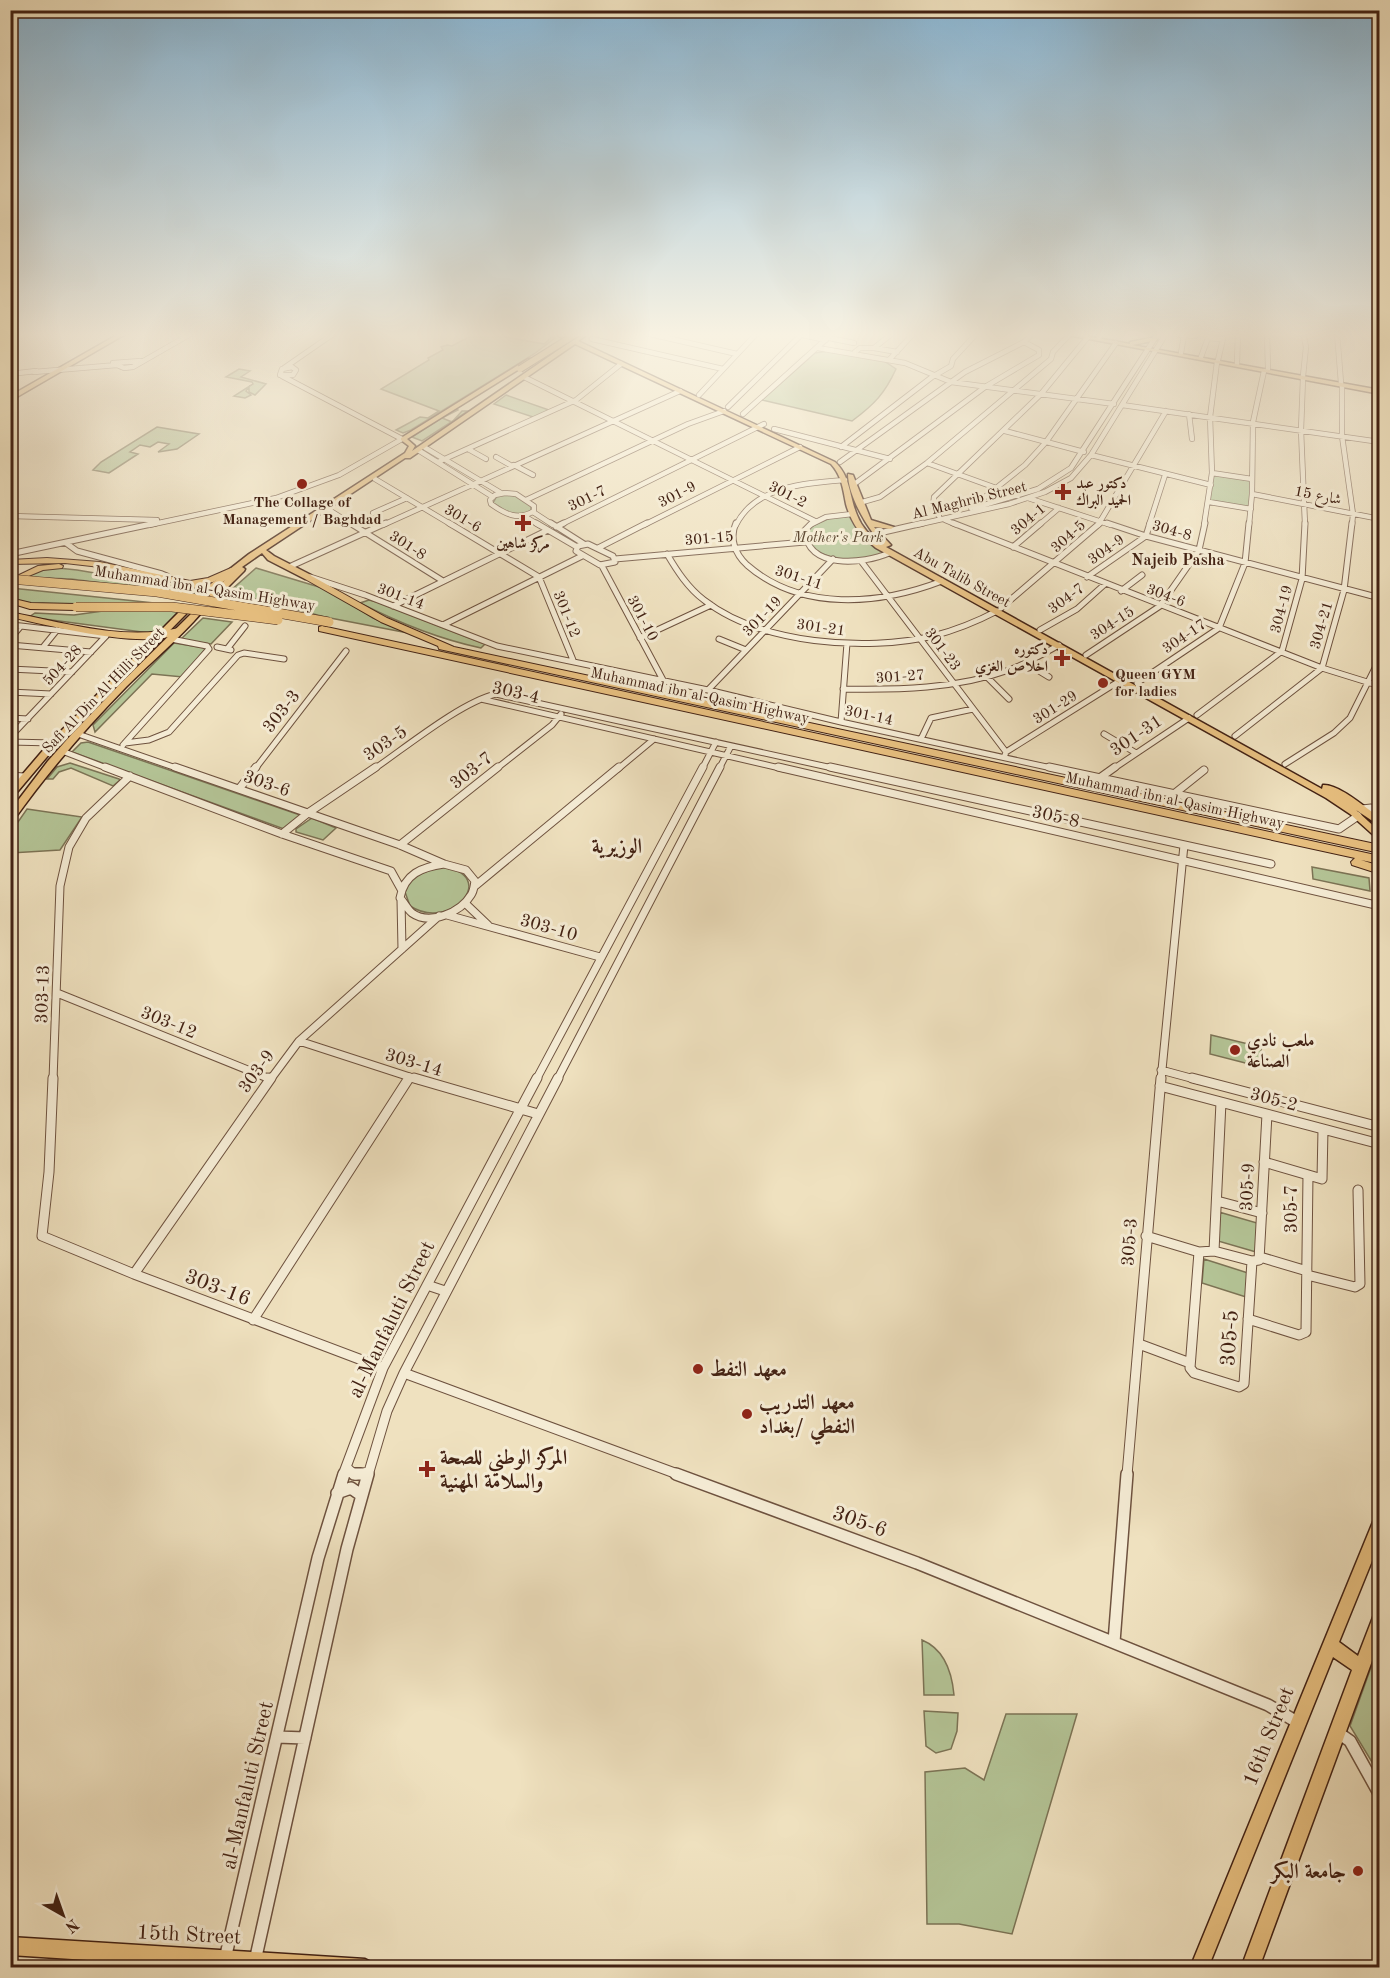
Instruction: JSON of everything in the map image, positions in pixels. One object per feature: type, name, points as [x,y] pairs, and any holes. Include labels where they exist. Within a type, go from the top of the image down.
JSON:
[{"type":"highway","points":[[12,559],[76,560],[131,569],[152,576]]},
{"type":"highway","points":[[15,578],[41,568],[62,566],[152,576],[185,583],[214,596]]},
{"type":"highway","points":[[185,583],[210,580],[231,570]]},
{"type":"highway","points":[[308,577],[384,620],[452,648]]},
{"type":"highway","name":"Muhammad ibn al-Qasim Highway","points":[[15,578],[158,592],[326,626],[1046,787],[1236,820],[1380,849]]},
{"type":"highway","name":"Muhammad ibn al-Qasim Highway","points":[[10,585],[150,597],[452,648],[1054,778],[1114,787],[1380,860]]},
{"type":"highway","points":[[10,600],[20,605],[30,606],[172,607],[281,620]]},
{"type":"highway","points":[[10,615],[117,633],[158,636],[179,631]]},
{"type":"highway","points":[[117,633],[139,639],[147,648]]},
{"type":"highway","points":[[1046,787],[1089,802],[1281,844],[1380,870]]},
{"type":"highway","points":[[1236,820],[1380,840]]},
{"type":"main road","points":[[405,439],[428,424]]},
{"type":"main road","points":[[214,596],[250,562],[455,424]]},
{"type":"main road","points":[[758,424],[833,464],[842,472],[845,480]]},
{"type":"main road","points":[[758,424],[774,429],[840,462]]},
{"type":"main road","points":[[405,439],[421,443],[444,432]]},
{"type":"main road","points":[[204,592],[231,570],[407,454],[412,447],[405,439]]},
{"type":"main road","name":"Abu Talib Street","points":[[840,462],[848,471],[872,534],[889,553],[1040,630],[1137,683],[1329,796],[1380,823]]},
{"type":"main road","name":"Abu Talib Street","points":[[845,480],[856,523],[895,550],[1121,680],[1235,736],[1285,764],[1360,812],[1380,840]]},
{"type":"main road","points":[[848,495],[872,534]]},
{"type":"main road","points":[[867,521],[890,530],[883,536],[882,541]]},
{"type":"main road","points":[[265,552],[278,562],[308,577]]},
{"type":"main road","points":[[231,570],[250,562],[278,562]]},
{"type":"main road","name":"Safi Al Din Al Hilli Street","points":[[10,795],[54,743],[185,610]]},
{"type":"main road","name":"Safi Al Din Al Hilli Street","points":[[10,819],[35,782],[62,751],[198,612]]},
{"type":"main road","points":[[125,670],[137,673]]},
{"type":"main road","name":"16th Street","points":[[1199,1968],[1380,1522]]},
{"type":"main road","points":[[1250,1968],[1380,1617]]},
{"type":"main road","points":[[1329,1645],[1361,1667]]},
{"type":"main road","name":"15th Street","points":[[10,1946],[365,1968]]},
{"type":"street","points":[[376,424],[405,439]]},
{"type":"street","points":[[438,462],[522,424]]},
{"type":"street","points":[[289,567],[605,424]]},
{"type":"street","name":"301-2","points":[[623,424],[814,521]]},
{"type":"street","points":[[524,498],[682,424]]},
{"type":"street","points":[[841,447],[871,424]]},
{"type":"street","points":[[840,462],[893,424]]},
{"type":"street","points":[[853,485],[936,424]]},
{"type":"street","points":[[859,502],[880,497],[927,463],[973,424]]},
{"type":"street","points":[[939,516],[933,507],[934,497],[1012,424]]},
{"type":"street","points":[[969,510],[1025,465],[1046,442],[1058,424]]},
{"type":"street","name":"Al Maghrib Street","points":[[890,530],[1018,496],[1063,476],[1084,452],[1101,424]]},
{"type":"street","name":"Al Maghrib Street","points":[[872,534],[945,520],[1028,498],[1071,478],[1091,455],[1110,424]]},
{"type":"street","name":"304-5","points":[[999,610],[1101,522],[1159,424]]},
{"type":"street","points":[[1190,424],[1192,439]]},
{"type":"street","name":"304-15","points":[[1086,655],[1160,606],[1199,550],[1211,485],[1210,424]]},
{"type":"street","name":"304-17","points":[[1137,683],[1219,628],[1245,563],[1251,509],[1253,424]]},
{"type":"street","points":[[1267,424],[1380,442]]},
{"type":"street","name":"304-19","points":[[1193,716],[1282,651],[1302,579],[1306,539],[1301,424]]},
{"type":"street","name":"304-21","points":[[1235,736],[1322,668],[1344,590],[1353,514],[1342,424]]},
{"type":"street","name":"301-7","points":[[556,527],[761,426]]},
{"type":"street","points":[[774,429],[890,459]]},
{"type":"street","points":[[1005,431],[1084,452]]},
{"type":"street","points":[[12,559],[66,543],[268,500],[307,488],[354,468],[405,439]]},
{"type":"street","name":"301-9","points":[[598,548],[800,447]]},
{"type":"street","points":[[421,448],[446,459],[501,494]]},
{"type":"street","points":[[421,448],[438,462],[493,497]]},
{"type":"street","points":[[468,449],[486,459]]},
{"type":"street","points":[[1091,455],[1211,485]]},
{"type":"street","points":[[496,457],[533,475]]},
{"type":"street","points":[[927,463],[1018,496]]},
{"type":"street","points":[[1212,473],[1252,479]]},
{"type":"street","name":"304-9","points":[[1087,577],[1146,536],[1166,475]]},
{"type":"street","name":"301-6","points":[[375,479],[539,577]]},
{"type":"street","points":[[735,548],[733,534],[737,520],[748,507],[766,496],[803,484],[845,480]]},
{"type":"street","points":[[533,512],[535,507],[513,493],[501,494],[490,501],[506,515],[524,516],[577,547]]},
{"type":"street","name":"شارع 15","points":[[1251,494],[1380,519]]},
{"type":"street","points":[[373,513],[408,498]]},
{"type":"street","name":"304-8","points":[[1028,498],[1146,536],[1380,598]]},
{"type":"street","points":[[1209,502],[1251,509]]},
{"type":"street","points":[[993,503],[998,507]]},
{"type":"street","name":"304-1","points":[[1013,547],[1059,508]]},
{"type":"street","name":"301-8","points":[[329,510],[443,582]]},
{"type":"street","points":[[533,512],[584,544],[598,548],[615,559],[611,565],[602,566],[582,556],[576,551],[577,547]]},
{"type":"street","points":[[524,516],[533,512]]},
{"type":"street","points":[[852,514],[833,515],[814,521],[805,530],[805,542],[816,553],[833,559],[861,561],[889,553]]},
{"type":"street","points":[[10,516],[171,521]]},
{"type":"street","points":[[109,520],[118,525],[117,530],[112,533]]},
{"type":"street","name":"304-6","points":[[945,520],[1322,668],[1380,686]]},
{"type":"street","points":[[393,606],[548,530]]},
{"type":"street","name":"301-15","points":[[615,559],[805,542]]},
{"type":"street","points":[[66,543],[77,551],[162,574],[167,576],[166,579]]},
{"type":"street","points":[[577,547],[584,544]]},
{"type":"street","name":"301-11","points":[[735,548],[745,563],[757,574],[780,586],[801,593],[845,600],[889,598],[915,592],[942,581]]},
{"type":"street","name":"301-21","points":[[666,554],[683,581],[711,605],[737,619],[808,639],[847,643],[894,643],[920,639],[976,623],[999,610]]},
{"type":"street","points":[[443,625],[582,556]]},
{"type":"street","name":"301-19","points":[[708,690],[833,559]]},
{"type":"street","name":"301-23","points":[[861,561],[1005,754]]},
{"type":"street","name":"301-10","points":[[602,566],[663,680]]},
{"type":"street","points":[[1121,591],[1142,575]]},
{"type":"street","name":"301-14","points":[[308,577],[393,606],[497,646],[573,660],[841,722],[1005,754],[1339,830],[1360,812]]},
{"type":"street","name":"301-12","points":[[539,577],[573,660]]},
{"type":"street","name":"304-7","points":[[1040,630],[1077,609],[1105,584]]},
{"type":"street","points":[[640,638],[711,605]]},
{"type":"street","points":[[10,625],[57,630]]},
{"type":"street","points":[[10,639],[21,626]]},
{"type":"street","points":[[227,649],[244,626]]},
{"type":"street","points":[[44,646],[57,630]]},
{"type":"street","name":"504-28","points":[[10,737],[106,636],[57,630]]},
{"type":"street","points":[[122,746],[209,649],[207,646],[171,639]]},
{"type":"street","points":[[719,639],[746,650]]},
{"type":"street","points":[[841,722],[847,643]]},
{"type":"street","points":[[10,645],[44,646],[91,652]]},
{"type":"street","name":"301-27","points":[[843,689],[903,690],[954,683],[986,676],[1026,663],[1059,645]]},
{"type":"street","points":[[217,647],[284,659]]},
{"type":"street","name":"303-3","points":[[239,789],[346,651]]},
{"type":"street","points":[[122,746],[170,732],[238,655],[244,653]]},
{"type":"street","points":[[1285,764],[1334,733],[1350,718],[1380,658]]},
{"type":"street","points":[[1026,663],[1049,677]]},
{"type":"street","points":[[10,669],[72,672]]},
{"type":"street","points":[[986,676],[1009,699]]},
{"type":"street","name":"301-29","points":[[1005,754],[1121,680]]},
{"type":"street","points":[[10,692],[51,694]]},
{"type":"street","name":"303-4","points":[[480,699],[500,695],[731,746]]},
{"type":"street","name":"303-4","points":[[480,699],[726,755]]},
{"type":"street","name":"303-5","points":[[282,834],[308,813],[480,699]]},
{"type":"street","name":"303-7","points":[[400,845],[552,725],[565,709]]},
{"type":"street","points":[[921,739],[931,718],[973,709]]},
{"type":"street","name":"301-31","points":[[1101,777],[1193,716]]},
{"type":"street","points":[[10,718],[28,719]]},
{"type":"street","points":[[632,734],[639,725]]},
{"type":"street","name":"303-6","points":[[78,734],[122,746],[400,845],[444,864]]},
{"type":"street","points":[[1104,734],[1136,753]]},
{"type":"street","points":[[475,886],[654,739]]},
{"type":"street","points":[[10,742],[54,743]]},
{"type":"street","name":"al-Manfaluti Street","points":[[225,1959],[318,1558],[346,1467],[383,1368],[716,742]]},
{"type":"street","name":"al-Manfaluti Street","points":[[255,1961],[361,1495],[387,1411],[445,1292],[731,746]]},
{"type":"street","name":"305-8","points":[[731,746],[1271,864]]},
{"type":"street","points":[[62,751],[282,834],[391,871],[400,894],[409,911],[428,917],[443,916],[466,904],[473,895],[475,886],[473,879],[462,868],[444,864],[421,868],[405,881],[400,894],[402,949]]},
{"type":"street","name":"305-8","points":[[726,755],[1380,906]]},
{"type":"street","points":[[1174,794],[1204,770]]},
{"type":"street","points":[[10,776],[24,777]]},
{"type":"street","name":"303-13","points":[[42,1236],[49,1172],[60,886],[69,847],[86,818],[130,776]]},
{"type":"street","points":[[906,797],[910,785]]},
{"type":"street","points":[[686,801],[700,804]]},
{"type":"street","points":[[1360,812],[1371,808],[1380,813]]},
{"type":"street","points":[[1016,822],[1019,809]]},
{"type":"street","points":[[662,845],[676,849]]},
{"type":"street","name":"305-3","points":[[1114,1642],[1146,1236],[1184,845]]},
{"type":"street","name":"303-10","points":[[466,904],[489,926]]},
{"type":"street","name":"303-10","points":[[443,916],[489,926],[600,957]]},
{"type":"street","name":"303-9","points":[[134,1274],[299,1041],[402,949],[443,916]]},
{"type":"street","points":[[618,925],[634,930]]},
{"type":"street","name":"303-12","points":[[57,993],[270,1079]]},
{"type":"street","name":"303-14","points":[[299,1041],[410,1077],[538,1114]]},
{"type":"street","name":"305-2","points":[[1161,1070],[1380,1127]]},
{"type":"street","points":[[253,1320],[410,1077]]},
{"type":"street","name":"305-2","points":[[1160,1086],[1380,1144]]},
{"type":"street","name":"305-9","points":[[1256,1260],[1262,1213],[1264,1162],[1271,1115],[1277,1100]]},
{"type":"street","points":[[1214,1251],[1221,1102]]},
{"type":"street","name":"305-7","points":[[1248,1319],[1299,1335],[1304,1334],[1308,1175],[1322,1179],[1323,1129]]},
{"type":"street","points":[[1264,1162],[1308,1175]]},
{"type":"street","points":[[1146,1236],[1199,1252],[1214,1251],[1256,1260],[1355,1287],[1360,1284],[1358,1191]]},
{"type":"street","points":[[1217,1201],[1262,1213]]},
{"type":"street","name":"303-16","points":[[42,1236],[134,1274],[383,1368]]},
{"type":"street","name":"305-5","points":[[1199,1252],[1190,1368],[1194,1373],[1239,1387],[1242,1386],[1256,1260]]},
{"type":"street","points":[[427,1285],[445,1292]]},
{"type":"street","points":[[1139,1344],[1190,1363]]},
{"type":"street","name":"305-6","points":[[404,1373],[908,1559],[1266,1704],[1297,1722]]},
{"type":"street","points":[[346,1467],[355,1475],[368,1472]]},
{"type":"street","points":[[338,1493],[351,1488],[361,1495]]},
{"type":"street","points":[[1337,1732],[1350,1742],[1380,1795]]},
{"type":"street","points":[[277,1737],[305,1738]]},
{"type":"green space","points":[[407,424],[420,424],[403,433],[396,430]]},
{"type":"green space","points":[[432,424],[447,424],[422,441],[412,437]]},
{"type":"green space","points":[[157,427],[199,434],[177,449],[158,452],[169,444],[158,442],[150,447],[140,445],[130,452],[138,454],[109,473],[93,470],[101,462]]},
{"type":"green space","points":[[1212,473],[1252,479],[1251,509],[1209,502]]},
{"type":"green space","points":[[505,494],[516,496],[531,506],[531,510],[516,515],[493,503],[497,496]]},
{"type":"green space","name":"Mother's Park","points":[[851,516],[862,535],[886,552],[865,558],[843,559],[823,554],[807,540],[810,527],[830,518]]},
{"type":"green space","points":[[58,568],[202,591],[198,595],[71,579],[22,577],[44,569]]},
{"type":"green space","points":[[256,568],[329,590],[373,618],[408,633],[325,617],[229,592]]},
{"type":"green space","points":[[11,588],[164,604],[43,605],[24,603],[16,599]]},
{"type":"green space","points":[[369,600],[485,644],[481,648],[419,630],[360,603]]},
{"type":"green space","points":[[180,610],[157,634],[29,617],[35,613],[74,615],[103,611]]},
{"type":"green space","points":[[203,618],[232,622],[211,644],[180,640]]},
{"type":"green space","points":[[174,643],[206,648],[183,677],[152,674],[95,732],[93,725]]},
{"type":"green space","points":[[88,742],[300,815],[284,829],[72,752],[81,743]]},
{"type":"green space","points":[[70,763],[120,780],[113,786],[71,768],[59,772],[53,779],[47,779],[57,767]]},
{"type":"green space","points":[[27,809],[82,817],[60,850],[11,853],[11,832]]},
{"type":"green space","points":[[312,818],[336,828],[323,840],[296,832],[296,829]]},
{"type":"green space","points":[[442,867],[459,872],[467,880],[468,890],[464,899],[454,907],[441,912],[426,912],[410,906],[405,892],[411,881],[424,872]]},
{"type":"green space","points":[[1312,867],[1369,878],[1370,891],[1313,879]]},
{"type":"green space","name":"ملعب نادي الصناعة","points":[[1211,1035],[1261,1047],[1261,1067],[1210,1054]]},
{"type":"green space","points":[[1219,1212],[1257,1223],[1256,1252],[1218,1241]]},
{"type":"green space","points":[[1204,1259],[1248,1273],[1246,1297],[1202,1283]]},
{"type":"green space","points":[[922,1640],[936,1649],[941,1656],[949,1670],[954,1695],[924,1695]]},
{"type":"green space","points":[[1379,1645],[1379,1771],[1350,1726]]},
{"type":"green space","points":[[924,1711],[958,1713],[957,1731],[951,1749],[936,1753],[926,1746]]},
{"type":"green space","points":[[1006,1714],[1077,1714],[1012,1934],[959,1924],[927,1924],[925,1772],[965,1768],[984,1780]]},
{"type":"place","name":"The Collage of Management / Baghdad","points":[[302,484]]},
{"type":"place","name":"دكتور عبد الحميد البراك","points":[[1063,492]]},
{"type":"place","name":"مركز شاهين","points":[[523,523]]},
{"type":"place","name":"دكتوره اخلاص الغزي","points":[[1062,658]]},
{"type":"place","name":"Queen GYM for ladies","points":[[1103,683]]},
{"type":"place","name":"ملعب نادي الصناعة","points":[[1235,1050]]},
{"type":"place","name":"معهد النفط","points":[[698,1369]]},
{"type":"place","name":"معهد التدريب النفطي /بغداد","points":[[747,1414]]},
{"type":"place","name":"المركز الوطني للصحة والسلامة المهنية","points":[[427,1469]]},
{"type":"place","name":"جامعة البكر","points":[[1358,1871]]},
{"type":"district","name":"Najeib Pasha","points":[[1178,559]]},
{"type":"district","name":"الوزيرية","points":[[617,846]]}]
